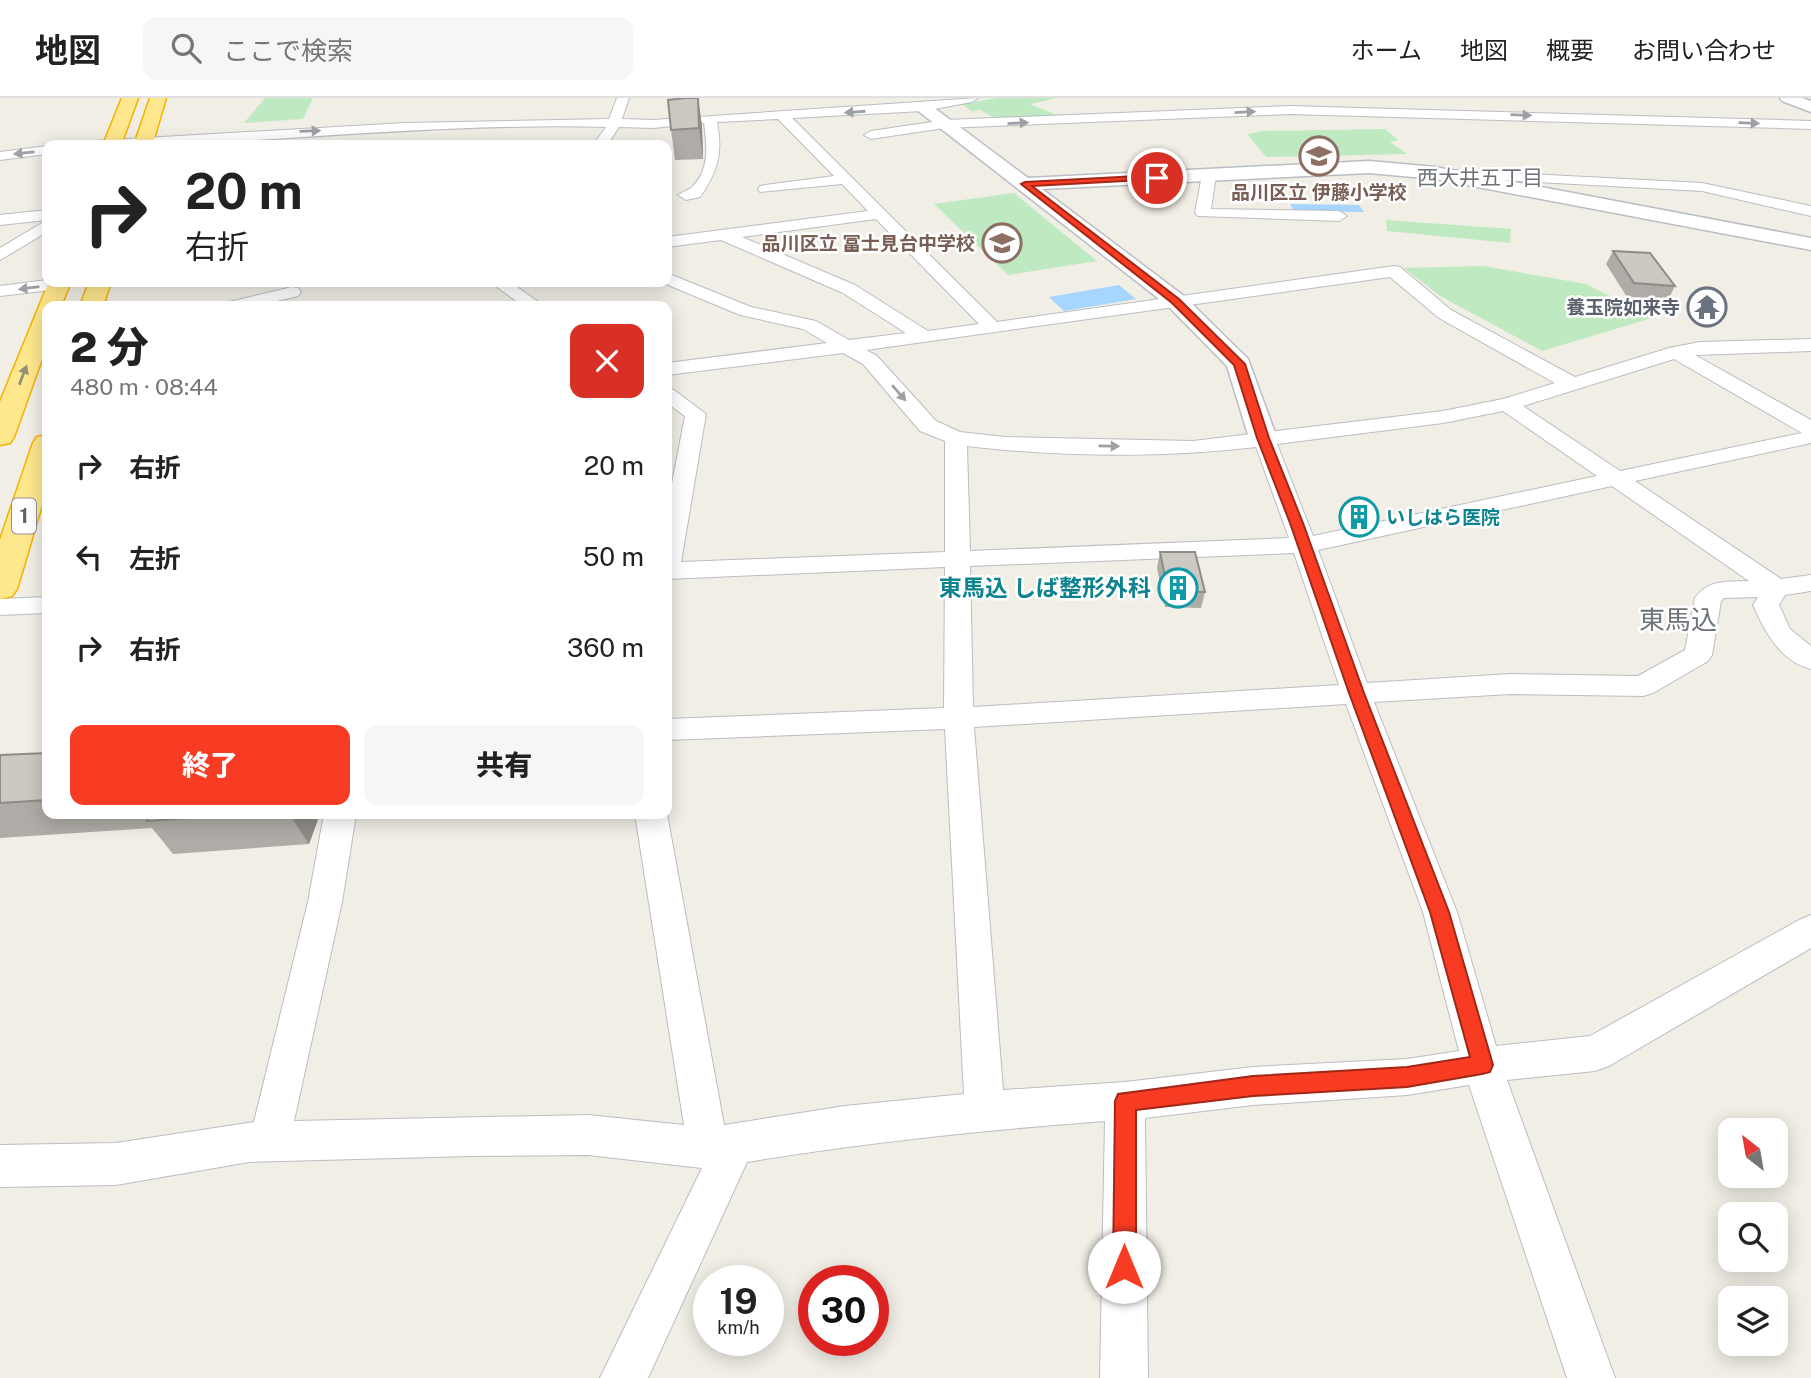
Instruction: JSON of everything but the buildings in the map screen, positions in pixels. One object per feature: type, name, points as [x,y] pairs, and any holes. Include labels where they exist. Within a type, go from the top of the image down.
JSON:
[{"type":"highway","points":[[109,140],[130,98]]},
{"type":"highway","points":[[145,140],[158,98]]},
{"type":"highway","points":[[0,437],[42,326]]},
{"type":"highway","name":"1","points":[[0,589],[42,459]]},
{"type":"street","points":[[603,140],[613,126],[623,98]]},
{"type":"street","points":[[488,139],[613,126],[923,107],[972,98]]},
{"type":"street","points":[[1309,98],[1342,110]]},
{"type":"street","points":[[1788,98],[1811,107]]},
{"type":"street","points":[[1453,103],[1476,113]]},
{"type":"street","points":[[1610,105],[1647,119]]},
{"type":"street","points":[[923,107],[1176,301],[1239,364],[1263,438],[1305,545],[1356,693],[1440,912],[1482,1065],[1591,1378]]},
{"type":"street","points":[[871,135],[948,125],[1289,110],[1476,113],[1811,125]]},
{"type":"street","points":[[782,115],[993,328]]},
{"type":"street","points":[[686,195],[695,194],[707,178],[716,154],[710,119]]},
{"type":"street","points":[[1073,121],[1087,138]]},
{"type":"street","points":[[193,140],[405,127],[566,122],[613,126]]},
{"type":"street","points":[[403,140],[405,127]]},
{"type":"street","points":[[0,156],[42,151]]},
{"type":"street","points":[[1025,184],[1369,167],[1702,187],[1811,211]]},
{"type":"street","points":[[1435,173],[1811,244]]},
{"type":"street","points":[[1209,175],[1203,213],[1339,216]]},
{"type":"street","points":[[765,188],[845,179]]},
{"type":"street","points":[[672,241],[879,214]]},
{"type":"street","points":[[0,220],[42,216]]},
{"type":"street","points":[[0,255],[42,228]]},
{"type":"street","points":[[724,235],[849,289],[925,337]]},
{"type":"street","points":[[672,368],[993,328],[1394,271],[1446,314],[1571,383]]},
{"type":"street","points":[[672,280],[746,311],[808,325],[870,360],[928,426],[956,438],[1005,444],[1194,448],[1443,417],[1507,404],[1676,352],[1700,348],[1811,345]]},
{"type":"street","points":[[0,291],[42,285]]},
{"type":"street","points":[[507,287],[528,301]]},
{"type":"street","points":[[1676,352],[1811,429]]},
{"type":"street","points":[[672,397],[696,414],[672,543]]},
{"type":"street","points":[[1507,404],[1776,588]]},
{"type":"street","points":[[672,570],[1305,545],[1811,437]]},
{"type":"street","points":[[956,438],[959,719],[985,1111]]},
{"type":"street","points":[[672,730],[959,719],[1510,684],[1643,686],[1698,655],[1708,598],[1717,590],[1776,588],[1811,583]]},
{"type":"street","points":[[1776,588],[1766,605],[1779,634],[1811,660]]},
{"type":"street","points":[[0,607],[42,605]]},
{"type":"street","points":[[269,1142],[325,902],[339,819]]},
{"type":"street","points":[[624,1378],[721,1146],[652,819]]},
{"type":"street","points":[[0,1166],[116,1164],[249,1142],[588,1135],[721,1146],[845,1126],[985,1111],[1125,1101],[1253,1086],[1407,1077],[1482,1065],[1595,1053],[1811,930]]},
{"type":"street","points":[[1124,1378],[1125,1101]]},
{"type":"green space","points":[[265,98],[313,98],[303,119],[244,123]]},
{"type":"green space","points":[[997,98],[1057,98],[1030,104],[1067,119],[1001,122],[981,110],[971,111],[962,104]]},
{"type":"green space","points":[[1385,129],[1398,140],[1390,142],[1407,154],[1266,157],[1247,134],[1264,131]]},
{"type":"green space","points":[[1014,193],[1097,261],[1008,275],[934,204]]},
{"type":"green space","points":[[1386,220],[1511,229],[1510,243],[1387,231]]},
{"type":"green space","points":[[1483,266],[1586,284],[1652,318],[1542,351],[1440,296],[1404,268]]},
{"type":"water","points":[[1290,204],[1359,205],[1364,212],[1294,211]]},
{"type":"water","points":[[1119,285],[1136,299],[1064,311],[1049,297]]},
{"type":"place","name":"品川区立 伊藤小学校","points":[[1319,156]]},
{"type":"place","name":"品川区立 冨士見台中学校","points":[[1002,243]]},
{"type":"place","name":"養玉院如来寺","points":[[1707,307]]},
{"type":"place","name":"いしはら医院","points":[[1359,517]]},
{"type":"place","name":"東馬込 しば整形外科","points":[[1178,588]]},
{"type":"district","name":"西大井五丁目","points":[[1480,178]]},
{"type":"district","name":"東馬込","points":[[1678,620]]},
{"type":"route","points":[[1124,1267],[1125,1101],[1253,1086],[1407,1077],[1482,1065],[1440,912],[1356,693],[1297,523],[1263,438],[1239,364],[1176,301],[1025,184],[1157,178]]}]
